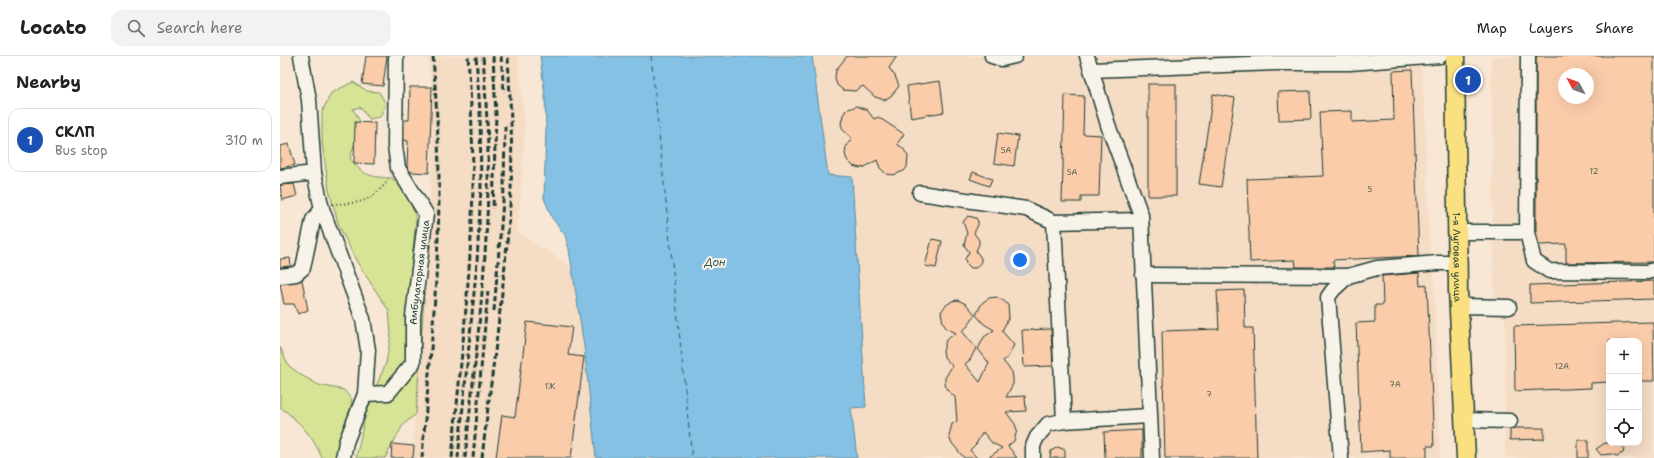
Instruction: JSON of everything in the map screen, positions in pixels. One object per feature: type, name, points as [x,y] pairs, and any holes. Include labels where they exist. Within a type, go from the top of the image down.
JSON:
[{"type":"main road","name":"1-я Луговая улица","points":[[1455,56],[1458,263],[1466,458]]},
{"type":"street","points":[[302,56],[309,100],[314,173],[321,206],[363,319],[368,350],[365,394],[346,442],[343,458]]},
{"type":"street","name":"Амбулаторная улица","points":[[365,394],[388,393],[413,364],[413,316],[426,214],[398,168],[395,146],[396,56]]},
{"type":"street","points":[[992,56],[1002,59],[1015,56]]},
{"type":"street","points":[[1152,458],[1141,220],[1133,192],[1086,61],[1276,63],[1350,62],[1440,56]]},
{"type":"street","points":[[1528,56],[1527,232],[1534,261],[1549,271],[1647,272],[1654,270]]},
{"type":"street","points":[[280,177],[314,173]]},
{"type":"street","points":[[920,193],[1026,209],[1054,222],[1141,220]]},
{"type":"street","points":[[280,276],[296,274],[303,268],[314,220],[321,206]]},
{"type":"street","points":[[1054,222],[1064,421]]},
{"type":"street","points":[[1458,232],[1527,232]]},
{"type":"street","points":[[1143,274],[1348,276],[1377,268],[1438,263],[1458,263]]},
{"type":"street","points":[[1342,457],[1328,297],[1333,290],[1348,276]]},
{"type":"street","points":[[1460,306],[1509,307]]},
{"type":"street","points":[[1033,458],[1033,446],[1037,437],[1048,424],[1064,421],[1149,416]]},
{"type":"street","points":[[1464,420],[1510,421]]},
{"type":"path","points":[[321,206],[360,203],[379,192],[398,168]]},
{"type":"shaded area","points":[[428,56],[518,56],[525,126],[518,233],[571,266],[584,346],[596,458],[412,458],[431,180],[432,92]]},
{"type":"shaded area","points":[[812,56],[1419,56],[1422,70],[1425,116],[1430,255],[1434,276],[1440,458],[857,458],[851,408],[866,407],[852,177],[828,175]]},
{"type":"shaded area","points":[[1491,56],[1654,56],[1654,458],[1505,458],[1505,303],[1494,299]]},
{"type":"green space","points":[[353,82],[367,91],[379,92],[386,104],[380,117],[369,119],[360,107],[353,109],[361,123],[350,158],[363,172],[372,176],[392,178],[407,194],[416,218],[410,282],[424,299],[416,414],[403,425],[385,458],[356,458],[367,408],[386,363],[391,334],[389,311],[357,262],[339,226],[329,190],[322,142],[322,112],[331,93]]},
{"type":"green space","points":[[280,347],[289,366],[301,375],[319,385],[344,390],[352,400],[343,439],[334,458],[322,458],[310,436],[280,407]]},
{"type":"water","name":"Дон","points":[[540,56],[812,56],[828,175],[852,177],[866,407],[851,408],[857,458],[596,458],[584,346],[569,249],[565,235],[552,218],[544,198],[546,129],[545,96]]},
{"type":"building","points":[[366,56],[387,56],[383,86],[362,84]]},
{"type":"building","points":[[847,56],[897,56],[889,68],[895,76],[899,86],[892,95],[885,100],[875,97],[863,86],[855,91],[843,90],[837,85],[835,78],[836,70]]},
{"type":"building","points":[[1536,56],[1654,56],[1654,262],[1566,263],[1566,244],[1539,245],[1536,231]]},
{"type":"building","points":[[1412,70],[1419,256],[1333,260],[1334,267],[1296,267],[1295,260],[1250,262],[1247,179],[1323,176],[1320,112],[1352,111],[1352,122],[1394,120],[1393,71]]},
{"type":"building","points":[[940,81],[944,112],[911,118],[907,86]]},
{"type":"building","points":[[1148,84],[1176,84],[1176,196],[1148,196]]},
{"type":"building","points":[[410,87],[432,87],[429,173],[411,172],[407,167],[408,141],[404,140],[404,120],[409,120]]},
{"type":"building","points":[[1310,91],[1311,119],[1279,120],[1278,92]]},
{"type":"building","points":[[1213,94],[1235,98],[1221,187],[1199,184]]},
{"type":"building","points":[[1065,95],[1084,96],[1083,134],[1101,135],[1099,196],[1081,196],[1081,202],[1062,202]]},
{"type":"building","points":[[857,106],[867,110],[874,119],[878,117],[904,134],[897,144],[903,148],[908,156],[907,167],[904,171],[893,175],[886,174],[880,168],[877,160],[865,167],[860,168],[853,166],[847,160],[845,154],[846,146],[852,138],[843,130],[841,124],[846,110]]},
{"type":"building","points":[[355,122],[375,123],[374,164],[354,163]]},
{"type":"building","points":[[998,133],[1018,136],[1014,166],[994,163]]},
{"type":"building","points":[[289,144],[295,165],[280,168],[280,146]]},
{"type":"building","points":[[973,172],[992,179],[989,186],[970,179]]},
{"type":"building","points":[[294,184],[297,196],[282,200],[280,185]]},
{"type":"building","points":[[968,216],[976,218],[978,221],[978,225],[974,233],[979,240],[976,251],[981,258],[981,262],[976,268],[971,268],[966,263],[965,259],[969,252],[964,245],[967,233],[963,222]]},
{"type":"building","points":[[932,239],[942,241],[936,268],[925,266]]},
{"type":"building","points":[[290,258],[291,266],[280,267],[280,259]]},
{"type":"building","points":[[1419,273],[1420,286],[1427,285],[1434,446],[1427,446],[1427,458],[1390,458],[1390,450],[1361,452],[1356,323],[1375,322],[1375,305],[1383,305],[1382,276]]},
{"type":"building","points":[[302,280],[308,310],[298,314],[294,304],[284,304],[280,284]]},
{"type":"building","points":[[1654,281],[1654,299],[1530,303],[1530,285]]},
{"type":"building","points":[[1244,290],[1245,328],[1253,328],[1257,458],[1165,458],[1162,331],[1219,329],[1217,291]]},
{"type":"building","points":[[996,297],[1008,305],[1009,317],[1002,331],[1014,345],[1008,357],[1003,361],[1012,372],[1013,378],[1013,384],[1006,397],[1025,396],[1026,411],[1006,412],[1015,424],[1017,430],[1014,441],[1008,446],[1017,458],[988,458],[1002,448],[992,443],[983,432],[976,444],[970,450],[977,458],[964,458],[951,442],[949,436],[952,424],[957,421],[955,397],[947,390],[945,384],[945,378],[952,366],[944,357],[943,351],[946,340],[956,333],[946,328],[943,323],[941,312],[945,306],[952,301],[958,300],[966,304],[975,314],[968,326],[962,331],[976,348],[970,360],[965,364],[980,382],[989,363],[978,349],[984,337],[994,330],[984,324],[976,315],[982,303],[989,298]]},
{"type":"building","points":[[527,322],[572,327],[568,355],[584,357],[571,458],[496,458],[502,415],[515,417]]},
{"type":"building","points":[[1653,322],[1654,381],[1642,381],[1642,338],[1606,338],[1606,382],[1591,383],[1591,388],[1515,391],[1514,326]]},
{"type":"building","points":[[1051,329],[1053,366],[1024,367],[1022,330]]},
{"type":"building","points":[[1544,428],[1544,439],[1510,440],[1510,429]]},
{"type":"building","points":[[1142,430],[1142,458],[1105,458],[1104,432]]},
{"type":"building","points":[[1578,440],[1588,440],[1588,458],[1578,458]]},
{"type":"building","points":[[1605,443],[1606,446],[1622,446],[1624,449],[1623,453],[1617,456],[1611,454],[1601,455],[1596,449]]},
{"type":"building","points":[[392,444],[414,446],[413,458],[391,458]]},
{"type":"building","points":[[1058,447],[1065,450],[1065,458],[1050,458],[1051,451]]},
{"type":"ferry route","points":[[651,56],[692,458]]},
{"type":"railway","points":[[422,458],[433,322],[439,220],[438,154],[433,56]]},
{"type":"railway","points":[[452,458],[465,322],[472,220],[473,154],[468,56]]},
{"type":"railway","points":[[458,458],[477,262],[481,188],[480,111],[476,56]]},
{"type":"railway","points":[[465,458],[479,324],[487,223],[488,156],[483,56]]},
{"type":"railway","points":[[493,56],[496,115],[493,209]]},
{"type":"railway","points":[[501,56],[504,92]]},
{"type":"railway","points":[[482,458],[509,223],[512,172],[508,56]]},
{"type":"railway","points":[[494,311],[504,189],[505,126]]},
{"type":"railway","points":[[473,458],[488,291]]},
{"type":"place","name":"СКЛП","points":[[1468,80]]}]
